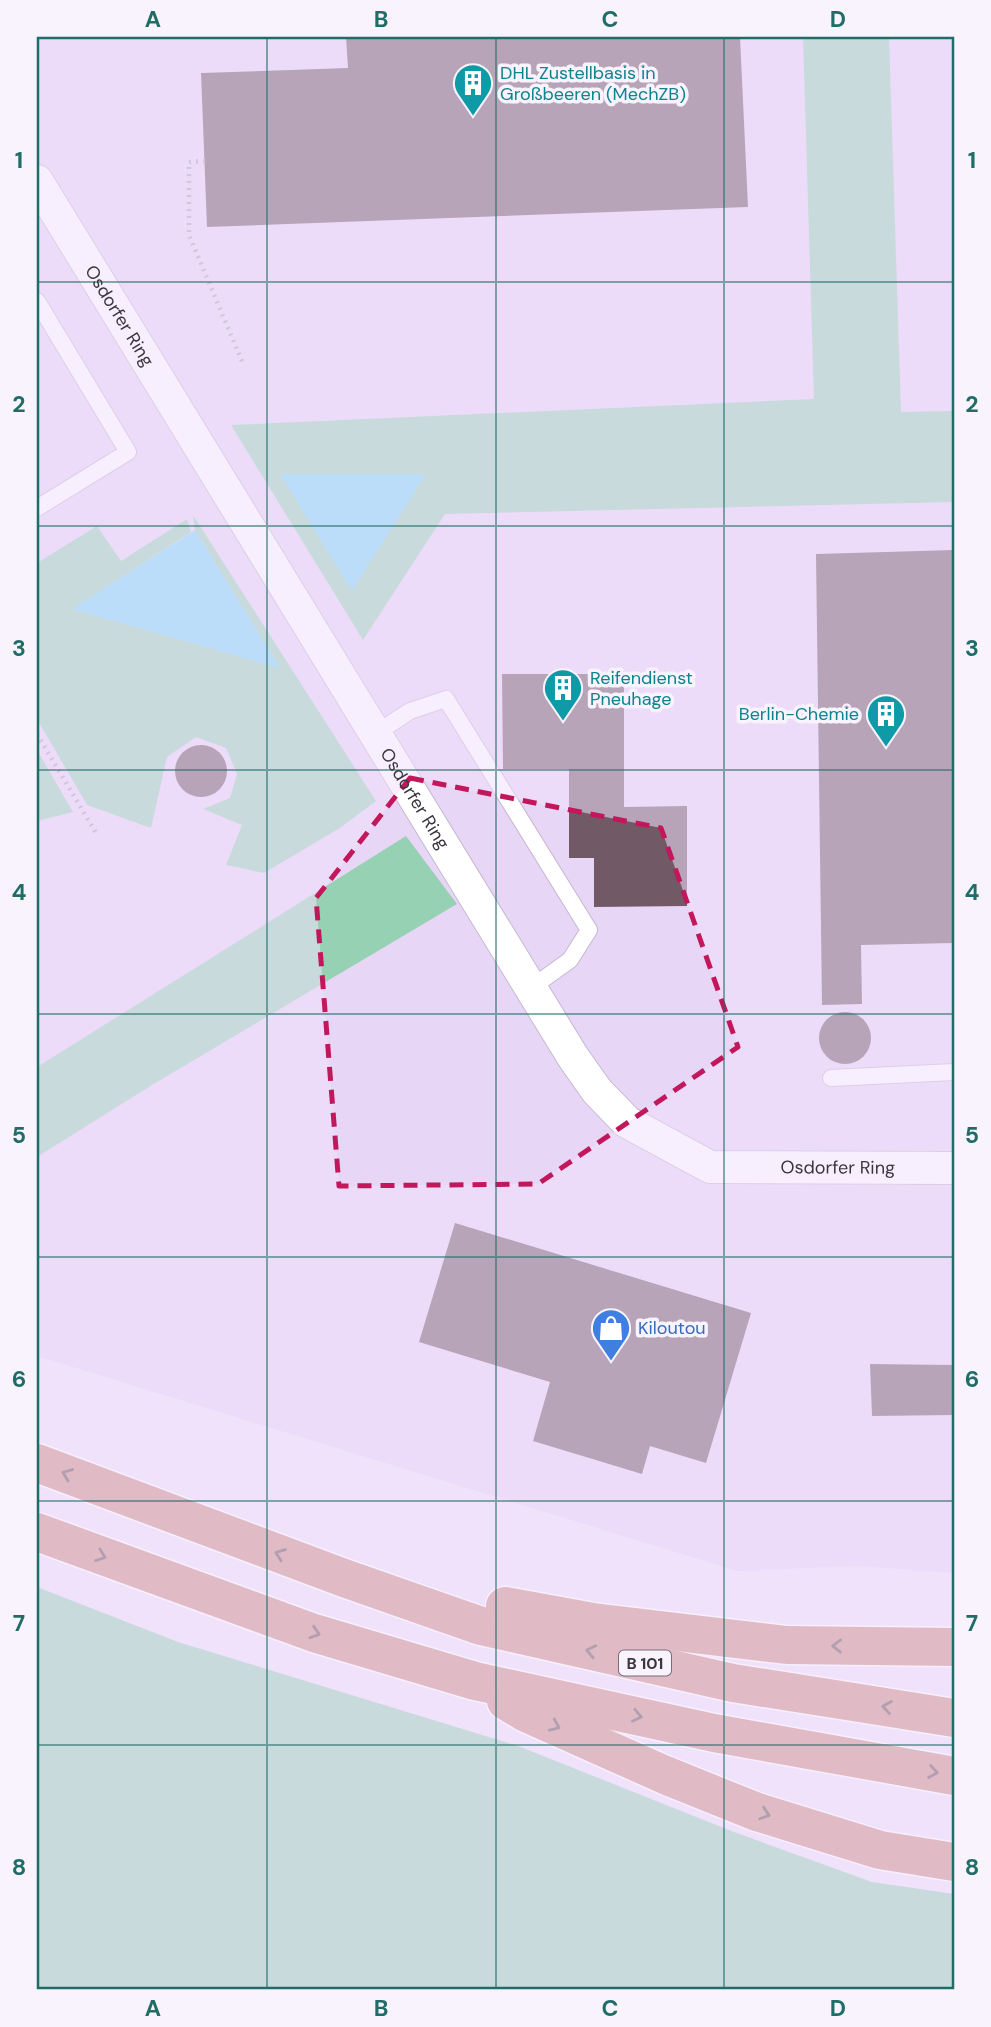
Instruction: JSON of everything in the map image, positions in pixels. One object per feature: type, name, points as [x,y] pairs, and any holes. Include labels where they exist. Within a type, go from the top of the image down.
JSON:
[{"type":"highway","name":"B 101","points":[[37,1463],[344,1578],[481,1626],[719,1680],[954,1718]]},
{"type":"highway","points":[[37,1532],[314,1633],[475,1681],[714,1733],[954,1776]]},
{"type":"highway","points":[[344,1578],[593,1622],[787,1645],[954,1647]]},
{"type":"highway","points":[[475,1681],[526,1713],[757,1812],[880,1850],[954,1862]]},
{"type":"street","name":"Osdorfer Ring","points":[[37,181],[531,988],[597,1091],[628,1122],[710,1167],[954,1168]]},
{"type":"lane","points":[[37,301],[128,452],[37,508]]},
{"type":"lane","points":[[375,734],[410,711],[446,699],[589,930],[570,960],[531,988]]},
{"type":"lane","points":[[831,1078],[954,1072]]},
{"type":"path","points":[[205,160],[188,162],[189,235],[244,366]]},
{"type":"path","points":[[37,734],[96,833]]},
{"type":"highlighted area","points":[[410,778],[661,828],[738,1047],[538,1184],[339,1186],[316,898]]},
{"type":"shaded area","points":[[37,37],[954,37],[954,1573],[857,1566],[737,1571],[37,1356]]},
{"type":"green space","points":[[803,37],[889,37],[901,412],[954,411],[954,502],[445,514],[363,640],[231,425],[814,399]]},
{"type":"green space","points":[[193,515],[376,801],[340,828],[264,873],[226,865],[242,825],[203,809],[230,798],[237,774],[226,748],[196,737],[167,757],[151,828],[87,805],[37,719],[37,563],[97,526],[121,561],[187,519],[191,532],[73,609],[279,667],[195,530]]},
{"type":"green space","points":[[37,750],[73,812],[37,821]]},
{"type":"green space","points":[[406,836],[457,904],[152,1085],[37,1157],[37,1067]]},
{"type":"green space","points":[[37,1587],[178,1642],[518,1746],[734,1832],[872,1882],[954,1894],[954,1990],[37,1990]]},
{"type":"water","points":[[280,474],[426,474],[352,591]]},
{"type":"water","points":[[195,530],[280,668],[72,609]]},
{"type":"building","name":"DHL Zustellbasis in Großbeeren (MechZB)","points":[[346,37],[740,37],[748,207],[207,227],[201,73],[348,68]]},
{"type":"building","name":"Berlin-Chemie","points":[[954,550],[954,943],[861,945],[862,1004],[822,1005],[816,554]]},
{"type":"building","name":"Reifendienst Pneuhage","points":[[502,674],[624,674],[624,807],[687,806],[687,906],[594,907],[594,858],[569,858],[569,769],[503,769]]},
{"type":"building","points":[[201,745],[220,752],[227,771],[220,790],[201,797],[182,790],[175,771],[182,752]]},
{"type":"building","points":[[845,1012],[864,1019],[871,1038],[864,1057],[845,1064],[826,1057],[819,1038],[826,1019]]},
{"type":"building","name":"Kiloutou","points":[[455,1223],[751,1313],[706,1463],[650,1446],[642,1474],[533,1441],[550,1382],[419,1342]]},
{"type":"building","points":[[870,1364],[954,1365],[954,1415],[872,1416]]},
{"type":"place","name":"DHL Zustellbasis in Großbeeren (MechZB)","points":[[473,117]]},
{"type":"place","name":"Reifendienst Pneuhage","points":[[563,722]]},
{"type":"place","name":"Berlin-Chemie","points":[[886,748]]},
{"type":"place","name":"Kiloutou","points":[[611,1362]]}]
